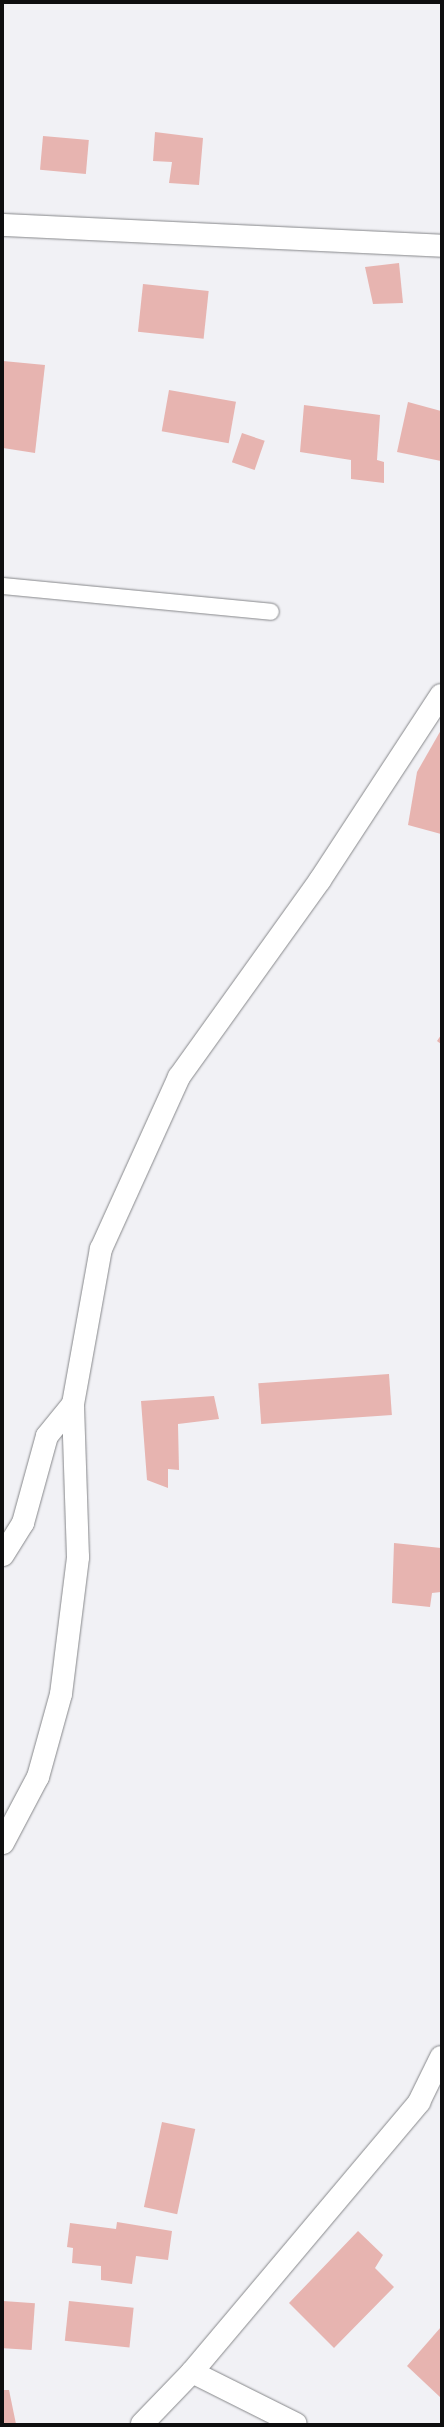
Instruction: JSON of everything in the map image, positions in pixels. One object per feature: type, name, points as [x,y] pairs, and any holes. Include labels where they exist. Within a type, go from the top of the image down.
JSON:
[{"type":"street","points":[[3,225],[441,246]]},
{"type":"street","points":[[3,1844],[38,1777],[61,1694],[78,1557],[73,1404],[101,1249],[179,1077],[320,880],[441,694]]},
{"type":"street","points":[[3,1555],[23,1524],[47,1436],[73,1404]]},
{"type":"street","points":[[142,2424],[192,2372],[419,2102],[441,2057]]},
{"type":"street","points":[[192,2372],[296,2424]]},
{"type":"lane","points":[[3,586],[271,612]]},
{"type":"building","points":[[155,132],[203,138],[199,185],[169,183],[172,162],[153,161]]},
{"type":"building","points":[[43,136],[89,140],[86,174],[40,170]]},
{"type":"building","points":[[399,263],[403,303],[373,304],[365,267]]},
{"type":"building","points":[[143,284],[209,291],[204,339],[138,332]]},
{"type":"building","points":[[3,361],[45,365],[35,453],[3,448]]},
{"type":"building","points":[[169,390],[236,402],[229,443],[162,431]]},
{"type":"building","points":[[408,402],[441,411],[441,461],[397,452]]},
{"type":"building","points":[[304,405],[380,415],[377,460],[384,462],[384,483],[351,479],[351,460],[300,452]]},
{"type":"building","points":[[242,433],[265,441],[255,470],[232,462]]},
{"type":"building","points":[[441,730],[441,834],[408,825],[417,772]]},
{"type":"building","points":[[441,1035],[441,1044],[437,1041]]},
{"type":"building","points":[[389,1374],[392,1415],[261,1424],[258,1383]]},
{"type":"building","points":[[214,1396],[219,1419],[178,1424],[179,1470],[168,1469],[168,1488],[147,1480],[141,1401]]},
{"type":"building","points":[[394,1543],[441,1548],[441,1592],[432,1593],[430,1607],[392,1603]]},
{"type":"building","points":[[162,2122],[195,2129],[177,2214],[144,2207]]},
{"type":"building","points":[[117,2222],[172,2231],[168,2260],[136,2256],[132,2284],[101,2280],[101,2266],[72,2263],[73,2248],[67,2247],[70,2223],[116,2229]]},
{"type":"building","points":[[358,2231],[383,2255],[375,2268],[394,2287],[334,2348],[289,2303]]},
{"type":"building","points":[[3,2301],[35,2303],[32,2350],[3,2348]]},
{"type":"building","points":[[69,2301],[134,2308],[129,2348],[65,2341]]},
{"type":"building","points":[[441,2327],[441,2398],[407,2366]]},
{"type":"building","points":[[3,2390],[9,2390],[16,2424],[3,2424]]}]
